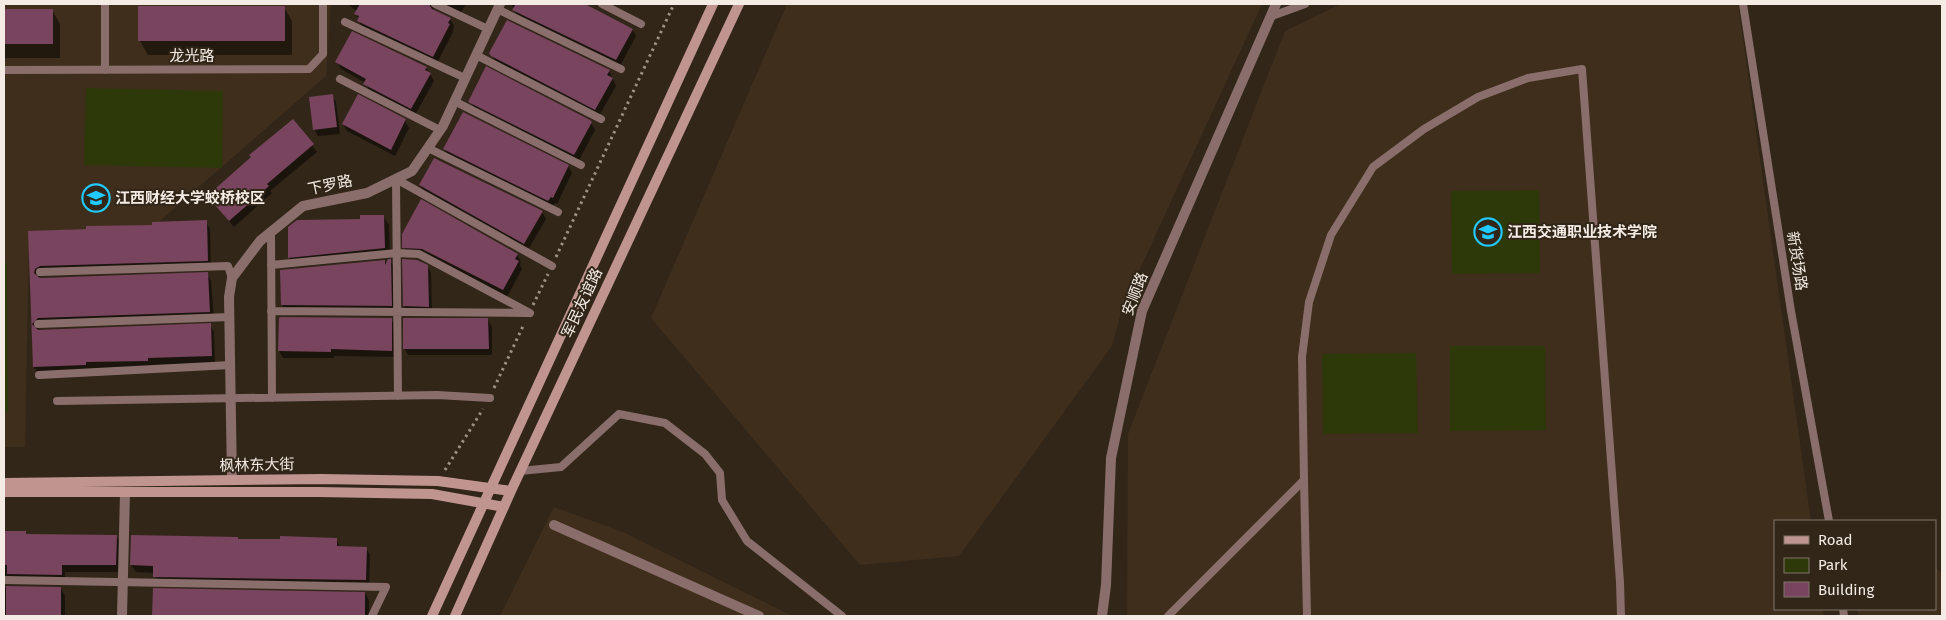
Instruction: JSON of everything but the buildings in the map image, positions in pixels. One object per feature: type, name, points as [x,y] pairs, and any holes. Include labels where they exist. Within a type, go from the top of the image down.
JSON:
[{"type":"street","name":"军民友谊路","points":[[432,616],[489,488],[713,4]]},
{"type":"street","name":"军民友谊路","points":[[455,616],[510,491],[739,4]]},
{"type":"street","name":"安顺路","points":[[1102,616],[1106,585],[1111,458],[1142,311],[1276,4]]},
{"type":"street","name":"下罗路","points":[[232,278],[260,241],[303,206],[367,193],[412,172],[440,130],[498,6]]},
{"type":"street","points":[[232,278],[230,317],[232,480]]},
{"type":"street","name":"枫林东大街","points":[[4,483],[232,480],[438,481],[510,491]]},
{"type":"street","name":"枫林东大街","points":[[4,492],[432,494],[504,507]]},
{"type":"street","points":[[122,616],[125,493]]},
{"type":"street","points":[[554,525],[759,616]]},
{"type":"lane","points":[[104,4],[104,70]]},
{"type":"lane","name":"龙光路","points":[[4,70],[309,69],[323,54],[322,4]]},
{"type":"lane","points":[[435,4],[488,29]]},
{"type":"lane","points":[[602,4],[642,24]]},
{"type":"lane","points":[[1272,16],[1305,4]]},
{"type":"lane","name":"新货场路","points":[[1743,4],[1790,311],[1829,520]]},
{"type":"lane","points":[[498,6],[621,69]]},
{"type":"lane","points":[[345,22],[465,78]]},
{"type":"lane","points":[[476,55],[601,119]]},
{"type":"lane","points":[[1307,616],[1302,356],[1309,302],[1331,236],[1373,167],[1424,129],[1478,98],[1528,78],[1582,70],[1621,616]]},
{"type":"lane","points":[[340,79],[440,130]]},
{"type":"lane","points":[[454,102],[581,165]]},
{"type":"lane","points":[[428,148],[558,212]]},
{"type":"lane","points":[[398,396],[396,179],[552,266]]},
{"type":"lane","points":[[271,233],[272,398]]},
{"type":"lane","points":[[271,264],[397,253],[419,254],[530,313]]},
{"type":"lane","points":[[40,272],[228,266],[232,278]]},
{"type":"lane","points":[[271,311],[398,310],[530,313]]},
{"type":"lane","points":[[38,324],[230,317]]},
{"type":"lane","points":[[39,375],[230,366]]},
{"type":"lane","points":[[57,401],[398,396],[490,398]]},
{"type":"lane","points":[[520,471],[561,467],[619,414],[666,423],[705,454],[720,473],[722,500],[747,541],[842,616]]},
{"type":"lane","points":[[1168,616],[1304,480]]},
{"type":"lane","points":[[4,580],[386,587],[372,616]]},
{"type":"path","points":[[438,481],[490,398],[674,4]]},
{"type":"shaded area","name":"江西财经大学蛟桥校区","points":[[4,4],[331,4],[326,76],[153,227],[29,233],[25,447],[4,447]]},
{"type":"shaded area","points":[[787,4],[1262,4],[1122,308],[1112,346],[959,556],[860,565],[651,318]]},
{"type":"shaded area","name":"江西交通职业技术学院","points":[[1341,4],[1738,4],[1811,520],[1774,520],[1774,610],[1823,610],[1824,616],[1127,616],[1128,434],[1285,31]]},
{"type":"shaded area","points":[[554,507],[623,532],[792,616],[500,616]]},
{"type":"shaded area","points":[[1936,568],[1942,573],[1942,616],[1859,616],[1857,610],[1936,610]]},
{"type":"green space","points":[[86,88],[223,91],[222,168],[84,165]]},
{"type":"green space","points":[[1539,190],[1540,273],[1452,274],[1451,191]]},
{"type":"green space","points":[[4,263],[7,263],[8,412],[4,412]]},
{"type":"green space","points":[[1450,346],[1545,346],[1546,430],[1450,431]]},
{"type":"green space","points":[[1416,353],[1418,433],[1323,434],[1322,354]]},
{"type":"place","name":"江西财经大学蛟桥校区","points":[[96,198]]},
{"type":"place","name":"江西交通职业技术学院","points":[[1488,232]]}]
